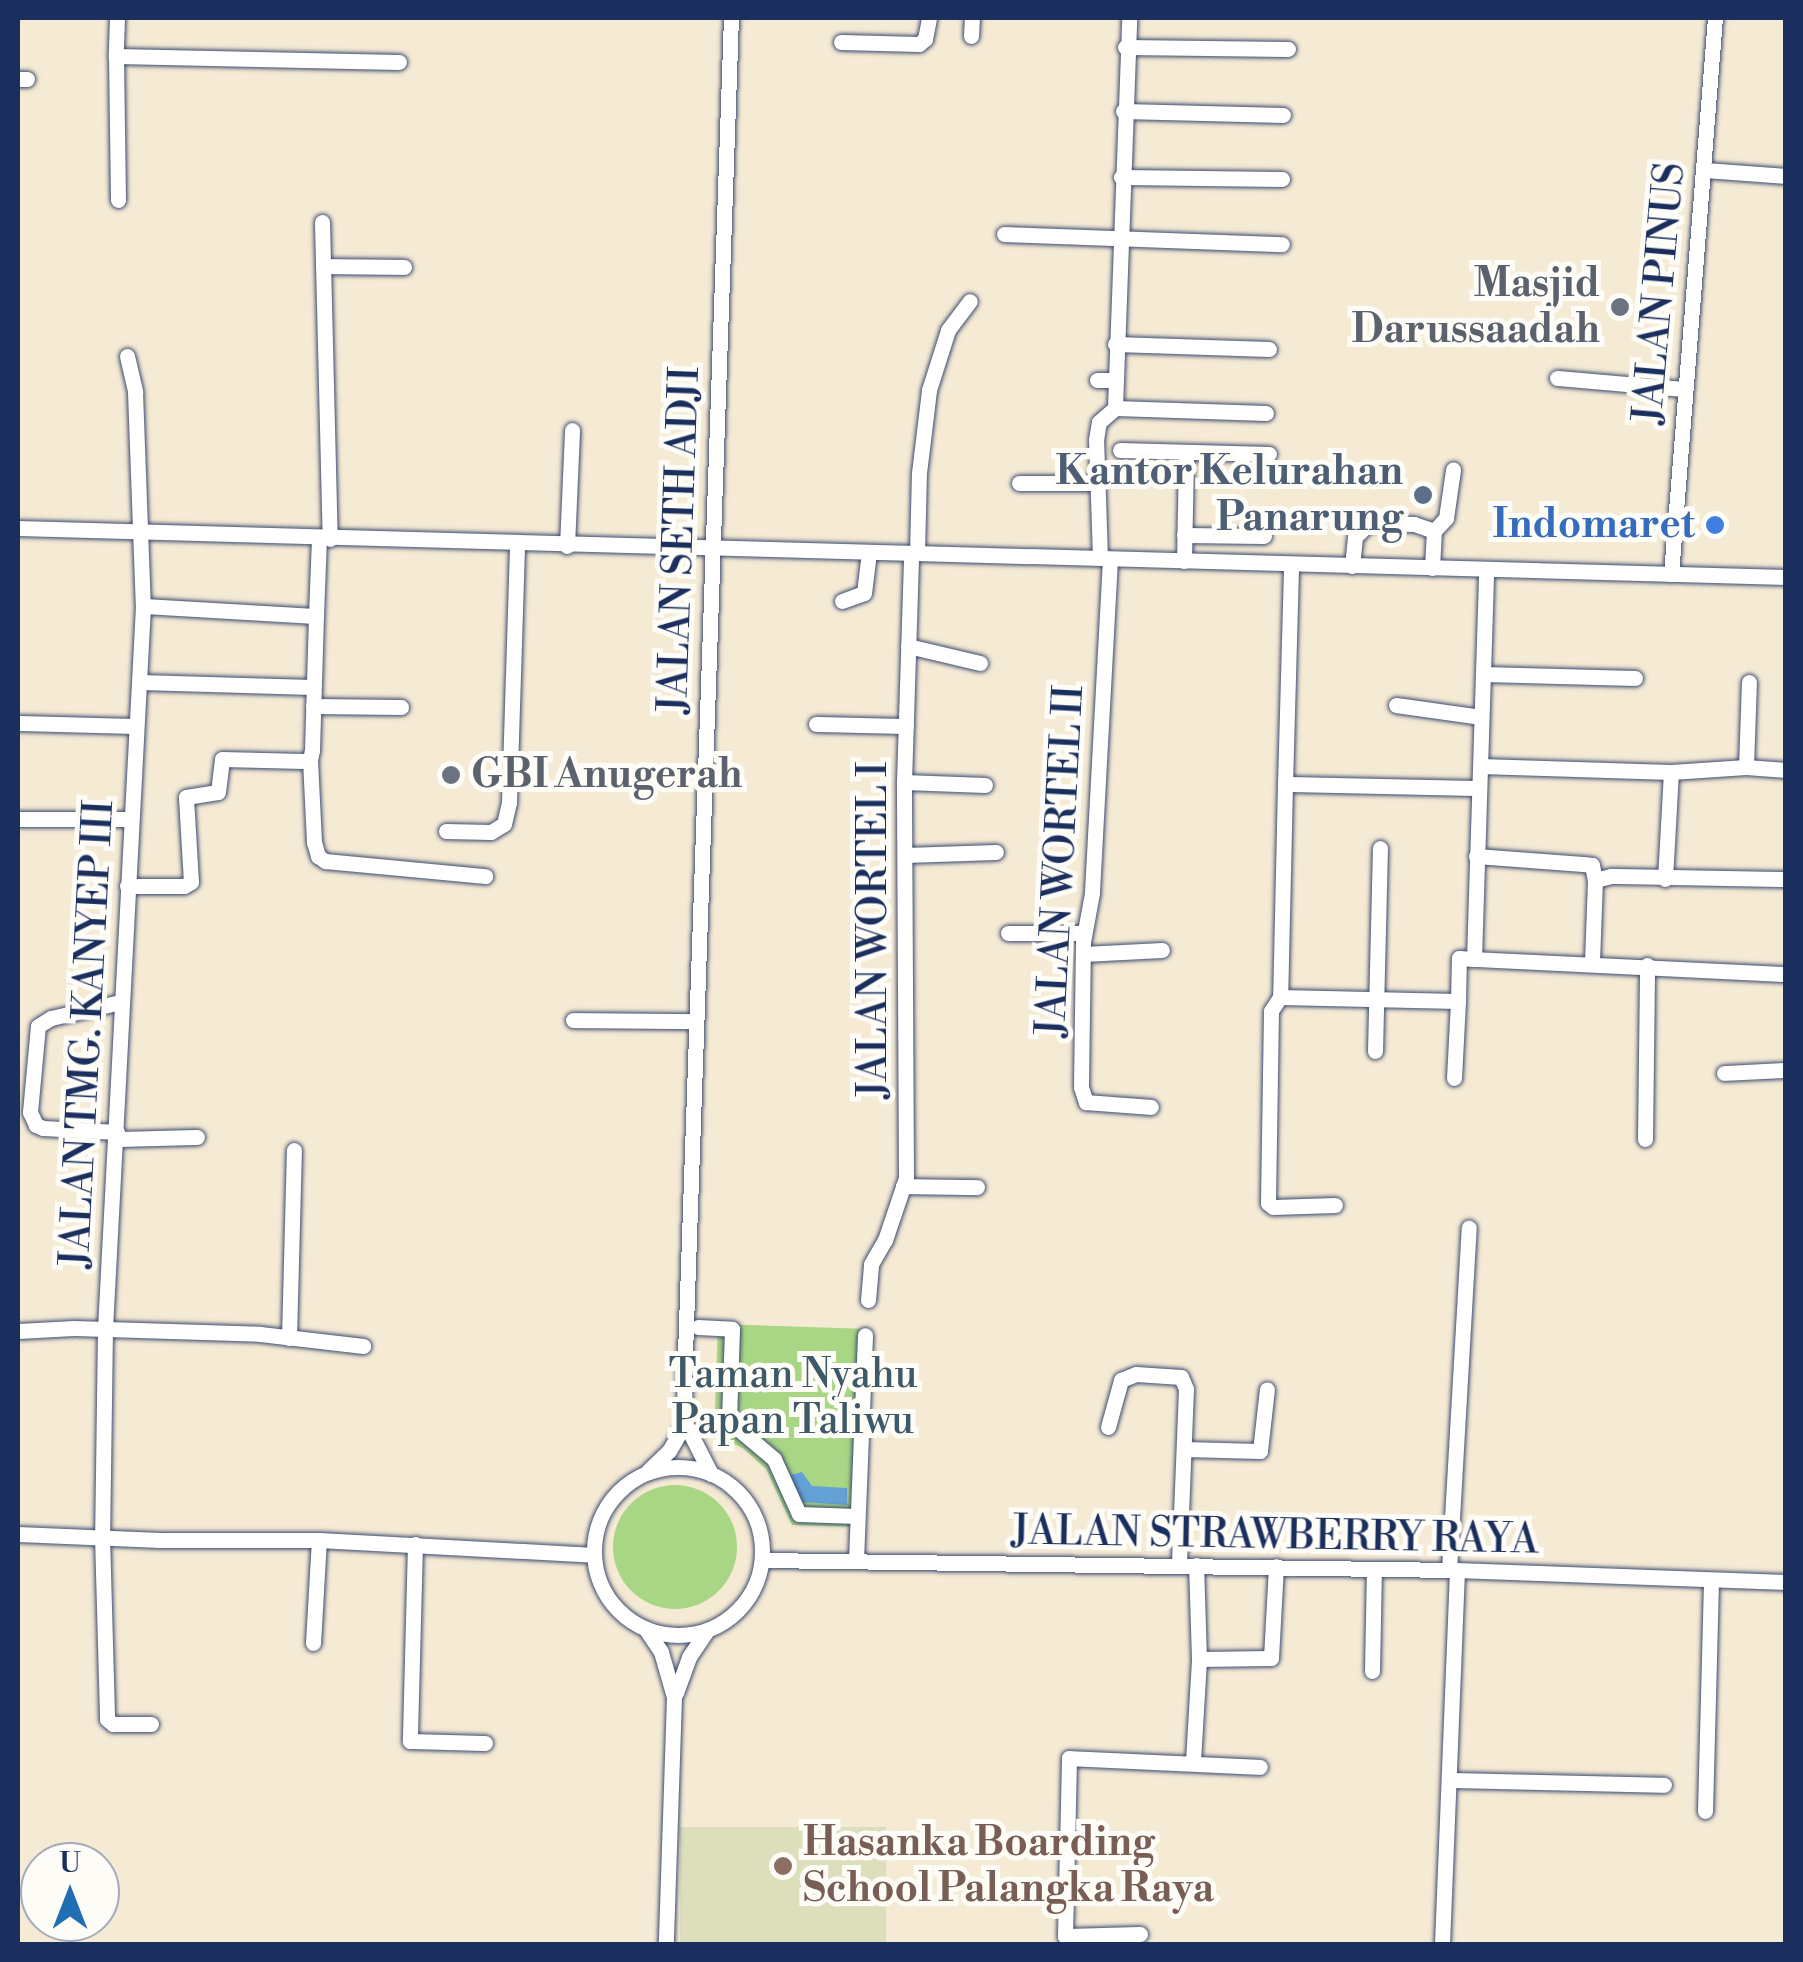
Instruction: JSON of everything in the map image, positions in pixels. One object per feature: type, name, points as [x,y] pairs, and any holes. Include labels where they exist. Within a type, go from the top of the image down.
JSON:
[{"type":"street","points":[[117,18],[118,200]]},
{"type":"street","name":"JALAN SETH ADJI","points":[[685,1424],[730,18]]},
{"type":"street","points":[[841,42],[919,44],[925,39],[929,18]]},
{"type":"street","points":[[971,36],[972,18]]},
{"type":"street","name":"JALAN WORTEL II","points":[[1128,18],[1124,47],[1115,408],[1099,422],[1097,483],[1105,558],[1092,893],[1083,954],[1083,1096],[1086,1102],[1151,1107]]},
{"type":"street","name":"JALAN PINUS","points":[[1671,574],[1682,388],[1706,170],[1715,18]]},
{"type":"street","points":[[1124,47],[1288,49]]},
{"type":"street","points":[[116,56],[400,62]]},
{"type":"street","points":[[1123,112],[1283,115]]},
{"type":"street","points":[[1706,170],[1786,176]]},
{"type":"street","points":[[1121,177],[1282,179]]},
{"type":"street","points":[[322,222],[324,539],[312,687],[314,842],[318,856],[325,861],[485,876]]},
{"type":"street","points":[[1004,234],[1282,244]]},
{"type":"street","points":[[323,266],[404,266]]},
{"type":"street","name":"JALAN WORTEL I","points":[[868,1300],[871,1264],[885,1240],[903,1186],[908,1076],[904,782],[919,473],[929,390],[948,330],[970,301]]},
{"type":"street","points":[[1115,344],[1270,349]]},
{"type":"street","name":"JALAN TMG. KANYEP III","points":[[128,356],[135,392],[143,606],[105,1329],[102,1536],[107,1719],[113,1724],[150,1724]]},
{"type":"street","points":[[1558,378],[1682,388]]},
{"type":"street","points":[[1097,380],[1116,380]]},
{"type":"street","points":[[1115,408],[1266,413]]},
{"type":"street","points":[[567,546],[572,430]]},
{"type":"street","points":[[1120,450],[1269,454]]},
{"type":"street","points":[[1184,561],[1186,452]]},
{"type":"street","points":[[1432,568],[1434,531],[1446,518],[1453,470]]},
{"type":"street","points":[[1018,483],[1097,483]]},
{"type":"street","points":[[1352,566],[1356,538],[1369,523],[1414,524],[1434,531]]},
{"type":"street","points":[[18,528],[141,535],[1786,577]]},
{"type":"street","points":[[1184,535],[1264,536]]},
{"type":"street","points":[[446,831],[492,832],[504,824],[510,802],[517,544]]},
{"type":"street","points":[[842,601],[864,592],[870,552]]},
{"type":"street","points":[[1291,564],[1280,996],[1271,1011],[1268,1203],[1273,1207],[1335,1205]]},
{"type":"street","points":[[1474,959],[1486,569]]},
{"type":"street","points":[[143,606],[316,616]]},
{"type":"street","points":[[908,646],[980,663]]},
{"type":"street","points":[[1483,674],[1635,678]]},
{"type":"street","points":[[140,682],[312,687]]},
{"type":"street","points":[[1746,767],[1749,682]]},
{"type":"street","points":[[1396,705],[1482,716]]},
{"type":"street","points":[[313,706],[401,708]]},
{"type":"street","points":[[18,724],[136,726]]},
{"type":"street","points":[[816,724],[906,726]]},
{"type":"street","points":[[127,886],[184,886],[191,882],[186,797],[218,792],[222,759],[310,760]]},
{"type":"street","points":[[1480,766],[1671,772],[1746,767],[1786,770]]},
{"type":"street","points":[[1665,880],[1671,772]]},
{"type":"street","points":[[904,782],[985,785]]},
{"type":"street","points":[[1285,784],[1479,788]]},
{"type":"street","points":[[18,818],[130,819]]},
{"type":"street","points":[[1375,1050],[1380,848]]},
{"type":"street","points":[[905,855],[996,852]]},
{"type":"street","points":[[1476,856],[1592,866],[1592,962]]},
{"type":"street","points":[[1595,880],[1610,876],[1665,880],[1786,879]]},
{"type":"street","points":[[1008,933],[1084,933]]},
{"type":"street","points":[[1083,954],[1162,950]]},
{"type":"street","points":[[1454,1078],[1458,958],[1786,974]]},
{"type":"street","points":[[1645,1139],[1647,965]]},
{"type":"street","points":[[1280,996],[1458,1000]]},
{"type":"street","points":[[122,1002],[51,1018],[38,1026],[30,1112],[36,1125],[117,1135],[197,1136]]},
{"type":"street","points":[[574,1020],[696,1021]]},
{"type":"street","points":[[1724,1073],[1786,1070]]},
{"type":"street","points":[[289,1338],[294,1150]]},
{"type":"street","points":[[903,1186],[977,1187]]},
{"type":"street","points":[[1442,1944],[1453,1570],[1470,1228]]},
{"type":"street","points":[[698,1327],[732,1328],[728,1421],[774,1458],[798,1514],[858,1516]]},
{"type":"street","points":[[18,1331],[105,1329],[289,1338],[363,1346]]},
{"type":"street","points":[[856,1560],[865,1334]]},
{"type":"street","points":[[1108,1427],[1121,1380],[1136,1374],[1175,1375],[1186,1389],[1188,1565],[1199,1659],[1193,1761]]},
{"type":"street","points":[[1184,1449],[1260,1451],[1267,1389]]},
{"type":"street","points":[[685,1424],[712,1474]]},
{"type":"street","points":[[685,1424],[666,1456],[610,1502],[596,1533],[594,1555],[605,1594],[622,1614],[644,1628],[676,1635],[707,1630]]},
{"type":"street","points":[[644,1474],[685,1467],[712,1474],[734,1488],[752,1508],[761,1533],[763,1560],[745,1603],[707,1630],[688,1657],[674,1697],[666,1944]]},
{"type":"street","points":[[18,1534],[318,1540],[594,1555]]},
{"type":"street","points":[[313,1643],[318,1540]]},
{"type":"street","points":[[415,1544],[410,1741],[486,1742]]},
{"type":"street","name":"JALAN STRAWBERRY RAYA","points":[[763,1560],[1276,1566],[1786,1582]]},
{"type":"street","points":[[1199,1659],[1271,1658],[1276,1566]]},
{"type":"street","points":[[1372,1671],[1374,1569]]},
{"type":"street","points":[[1705,1811],[1711,1580]]},
{"type":"street","points":[[644,1628],[661,1652],[674,1697]]},
{"type":"street","points":[[1140,1934],[1064,1936],[1069,1758],[1260,1767]]},
{"type":"street","points":[[1449,1780],[1664,1785]]},
{"type":"shaded area","name":"Hasanka Boarding School Palangka Raya","points":[[680,1827],[886,1827],[886,1944],[680,1944]]},
{"type":"green space","name":"Taman Nyahu Papan Taliwu","points":[[718,1324],[869,1329],[862,1527],[792,1525],[766,1469],[744,1449],[714,1434]]},
{"type":"green space","points":[[675,1485],[699,1490],[719,1503],[732,1523],[737,1547],[732,1571],[719,1591],[699,1604],[675,1609],[651,1604],[631,1591],[618,1571],[613,1547],[618,1523],[631,1503],[651,1490]]},
{"type":"water","points":[[802,1472],[812,1486],[847,1488],[847,1505],[802,1502],[790,1475]]},
{"type":"place","name":"Masjid Darussaadah","points":[[1620,307]]},
{"type":"place","name":"Kantor Kelurahan Panarung","points":[[1423,495]]},
{"type":"place","name":"Indomaret","points":[[1715,525]]},
{"type":"place","name":"GBI Anugerah","points":[[451,775]]},
{"type":"place","name":"Hasanka Boarding School Palangka Raya","points":[[783,1866]]}]
